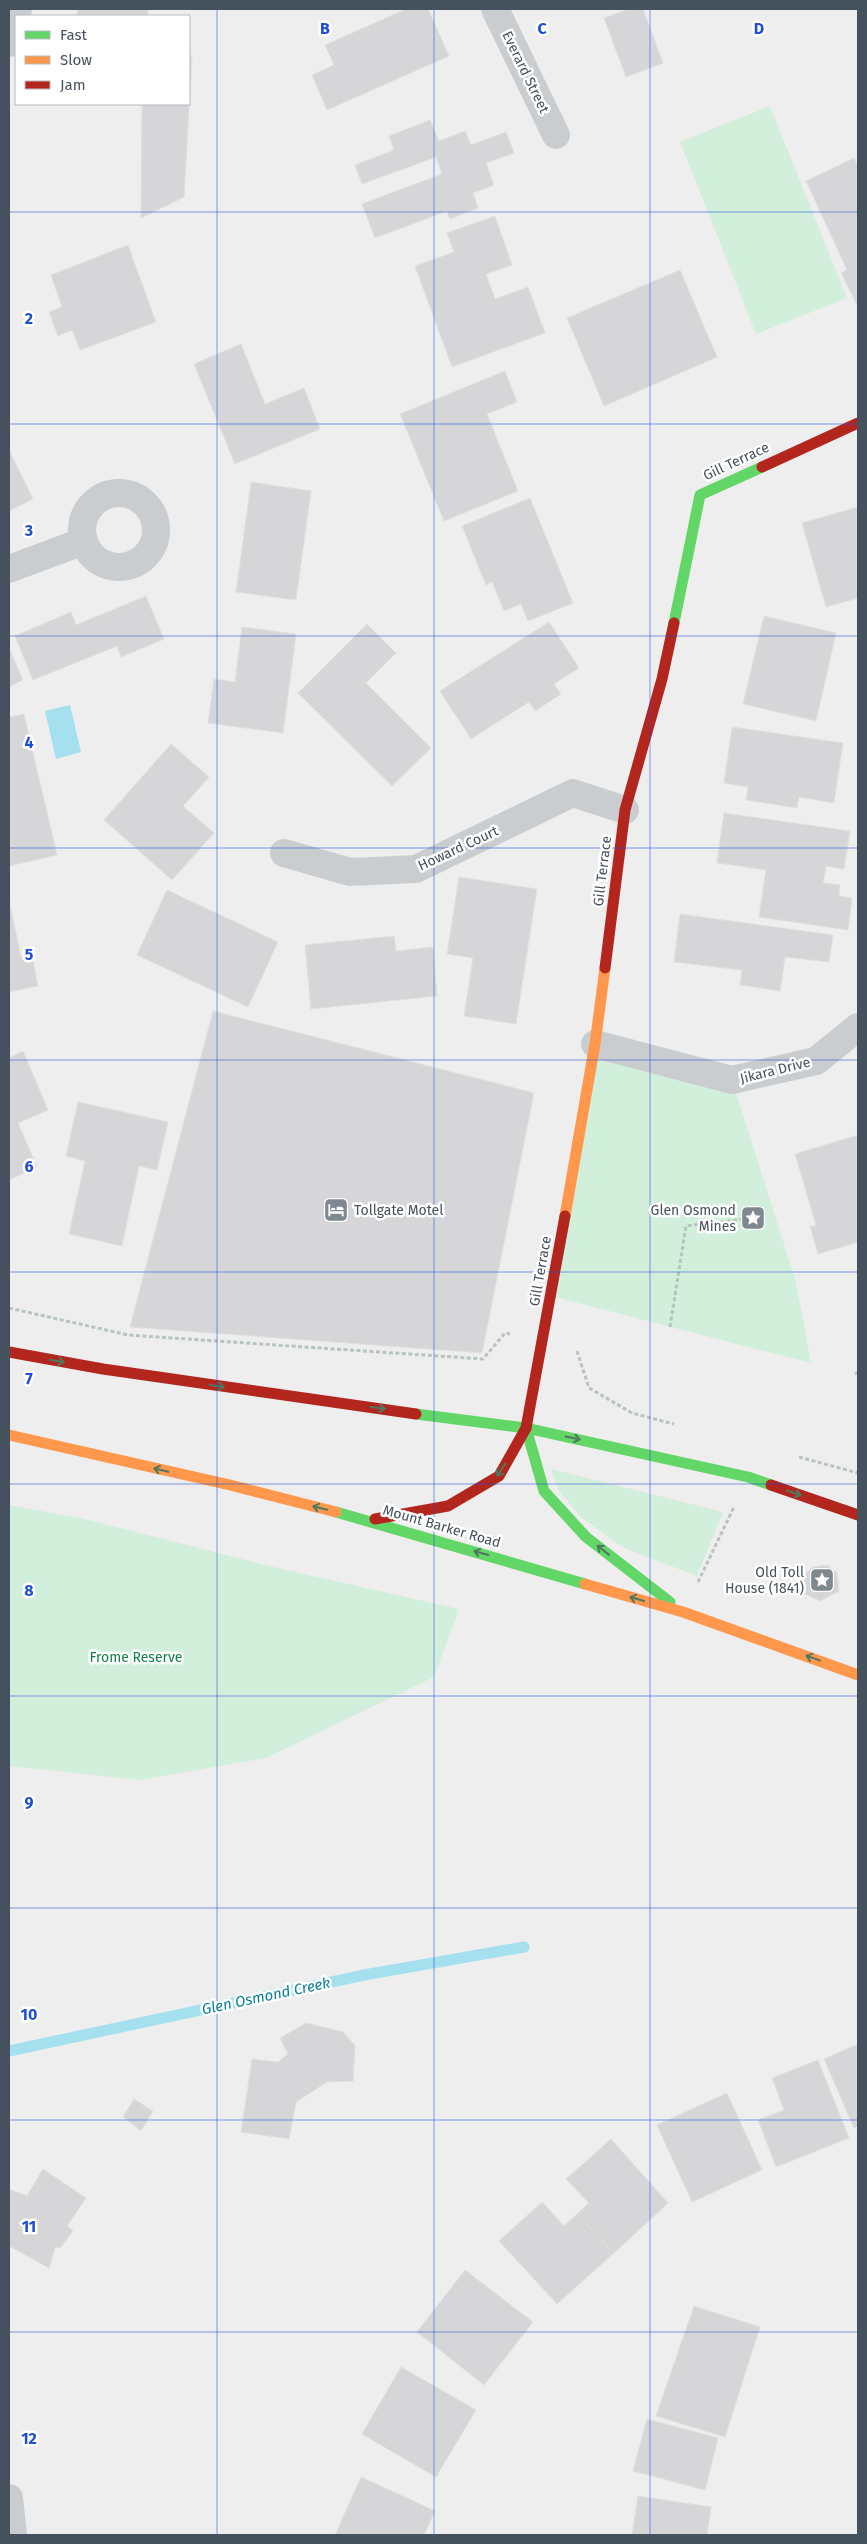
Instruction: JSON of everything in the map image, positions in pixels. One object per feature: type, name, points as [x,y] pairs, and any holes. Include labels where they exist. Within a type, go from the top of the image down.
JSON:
[{"type":"main road","name":"Gill Terrace","points":[[526,1428],[595,1044],[625,810],[662,679],[700,494],[858,423]]},
{"type":"main road","points":[[9,1352],[103,1369],[297,1398],[526,1428],[748,1477],[858,1515]]},
{"type":"main road","points":[[367,1520],[448,1506],[499,1476],[526,1428]]},
{"type":"main road","points":[[526,1428],[544,1491],[586,1537],[683,1612]]},
{"type":"main road","name":"Mount Barker Road","points":[[9,1436],[230,1485],[367,1520],[683,1612],[858,1675]]},
{"type":"street","name":"Everard Street","points":[[495,9],[556,135]]},
{"type":"street","points":[[9,43],[15,20]]},
{"type":"street","points":[[9,569],[84,541]]},
{"type":"street","name":"Howard Court","points":[[284,853],[350,872],[416,869],[574,793],[625,810]]},
{"type":"street","name":"Jikara Drive","points":[[595,1044],[732,1080],[816,1061],[858,1027]]},
{"type":"street","points":[[9,2498],[13,2535]]},
{"type":"path","points":[[670,1327],[686,1226],[753,1218]]},
{"type":"path","points":[[9,1308],[128,1335],[483,1359],[505,1333],[510,1334]]},
{"type":"path","points":[[577,1351],[589,1388],[632,1413],[678,1426]]},
{"type":"path","points":[[683,1612],[734,1507]]},
{"type":"green space","points":[[770,106],[847,298],[756,334],[680,142]]},
{"type":"green space","points":[[595,1044],[732,1080],[796,1282],[811,1363],[551,1296]]},
{"type":"green space","points":[[551,1469],[723,1512],[697,1576],[624,1548],[582,1518],[559,1491]]},
{"type":"green space","name":"Frome Reserve","points":[[9,1505],[85,1519],[278,1568],[459,1609],[434,1677],[266,1758],[140,1780],[9,1766]]},
{"type":"water","points":[[70,705],[81,752],[56,759],[45,711]]},
{"type":"building","points":[[78,9],[149,9],[147,15],[76,15]]},
{"type":"building","points":[[406,9],[428,9],[449,56],[327,110],[312,75],[334,65],[325,45]]},
{"type":"building","points":[[629,9],[643,9],[663,63],[626,77],[604,18]]},
{"type":"building","points":[[192,55],[190,90],[190,56]]},
{"type":"building","points":[[142,105],[189,105],[184,197],[141,218]]},
{"type":"building","points":[[430,120],[439,141],[465,131],[471,145],[506,132],[514,153],[486,163],[494,185],[473,193],[478,208],[450,219],[447,211],[375,238],[362,204],[442,174],[436,157],[362,184],[355,165],[394,150],[389,136]]},
{"type":"building","points":[[854,158],[858,166],[858,307],[841,273],[847,270],[806,181]]},
{"type":"building","points":[[495,216],[512,265],[486,274],[495,299],[528,287],[545,333],[452,367],[415,266],[454,252],[447,233]]},
{"type":"building","points":[[128,245],[156,322],[80,350],[72,330],[58,336],[49,312],[62,307],[51,275]]},
{"type":"building","points":[[680,270],[717,357],[604,406],[567,318]]},
{"type":"building","points":[[241,344],[265,404],[304,388],[320,429],[235,464],[194,364]]},
{"type":"building","points":[[505,371],[517,402],[487,414],[518,491],[444,521],[400,414]]},
{"type":"building","points":[[9,450],[33,499],[9,511]]},
{"type":"building","points":[[251,482],[311,491],[296,600],[236,592]]},
{"type":"building","points":[[530,498],[573,603],[528,621],[521,604],[504,611],[492,582],[486,585],[462,526]]},
{"type":"building","points":[[858,507],[858,598],[826,607],[802,523]]},
{"type":"building","points":[[146,596],[164,639],[121,657],[117,646],[33,680],[15,636],[71,612],[76,625]]},
{"type":"building","points":[[764,616],[836,633],[816,721],[743,704]]},
{"type":"building","points":[[549,622],[579,668],[554,684],[561,694],[535,711],[529,702],[471,739],[440,691]]},
{"type":"building","points":[[367,624],[396,653],[366,683],[431,748],[392,786],[298,693]]},
{"type":"building","points":[[242,627],[296,634],[283,733],[208,723],[214,679],[235,682]]},
{"type":"building","points":[[9,648],[23,680],[9,687]]},
{"type":"building","points":[[24,714],[57,855],[9,866],[9,717]]},
{"type":"building","points":[[732,727],[843,743],[834,803],[799,797],[797,808],[746,800],[748,787],[724,783]]},
{"type":"building","points":[[171,744],[209,777],[183,806],[214,833],[172,880],[104,820]]},
{"type":"building","points":[[724,813],[850,831],[844,869],[826,866],[823,883],[840,885],[839,896],[852,898],[848,930],[759,917],[766,870],[717,863]]},
{"type":"building","points":[[459,877],[537,889],[516,1024],[464,1016],[473,958],[447,954]]},
{"type":"building","points":[[167,890],[278,942],[248,1007],[137,955]]},
{"type":"building","points":[[9,899],[21,958],[32,955],[38,986],[9,992]]},
{"type":"building","points":[[680,914],[833,935],[829,962],[785,957],[780,991],[740,985],[742,970],[674,962]]},
{"type":"building","points":[[394,936],[396,951],[433,947],[437,996],[311,1009],[305,945]]},
{"type":"building","name":"Tollgate Motel","points":[[213,1011],[534,1093],[482,1353],[130,1327]]},
{"type":"building","points":[[23,1051],[48,1110],[18,1123],[37,1167],[9,1180],[9,1058]]},
{"type":"building","points":[[78,1102],[168,1122],[157,1170],[139,1166],[122,1246],[69,1234],[85,1161],[66,1156]]},
{"type":"building","points":[[858,1135],[858,1242],[818,1254],[810,1226],[816,1225],[795,1154]]},
{"type":"building","points":[[827,1565],[837,1573],[839,1591],[820,1601],[805,1594],[803,1576],[813,1567]]},
{"type":"building","points":[[306,2023],[343,2032],[355,2045],[353,2081],[327,2082],[296,2102],[289,2139],[241,2132],[252,2059],[278,2062],[288,2054],[280,2038]]},
{"type":"building","points":[[858,2044],[858,2126],[854,2128],[824,2059]]},
{"type":"building","points":[[818,2060],[849,2138],[776,2167],[758,2120],[784,2110],[772,2078]]},
{"type":"building","points":[[727,2093],[762,2170],[692,2202],[657,2125]]},
{"type":"building","points":[[134,2099],[153,2111],[141,2131],[123,2117]]},
{"type":"building","points":[[611,2139],[668,2203],[614,2253],[577,2214],[589,2203],[566,2179]]},
{"type":"building","points":[[43,2169],[86,2198],[67,2226],[73,2231],[61,2247],[55,2248],[49,2268],[9,2246],[9,2189],[27,2196]]},
{"type":"building","points":[[542,2202],[564,2226],[577,2214],[614,2253],[557,2304],[499,2241]]},
{"type":"building","points":[[465,2270],[533,2322],[484,2385],[417,2332]]},
{"type":"building","points":[[694,2306],[760,2327],[725,2437],[656,2416]]},
{"type":"building","points":[[401,2367],[476,2410],[436,2477],[362,2434]]},
{"type":"building","points":[[647,2419],[718,2438],[705,2490],[633,2471]]},
{"type":"building","points":[[361,2477],[435,2511],[424,2535],[335,2535]]},
{"type":"building","points":[[638,2496],[711,2507],[707,2535],[632,2535]]},
{"type":"waterway","name":"Glen Osmond Creek","points":[[9,2051],[364,1975],[524,1947]]},
{"type":"traffic: fast","points":[[674,623],[700,495],[762,467]]},
{"type":"traffic: fast","points":[[416,1414],[526,1428],[748,1477],[771,1485]]},
{"type":"traffic: fast","points":[[526,1428],[544,1491],[586,1537],[670,1602]]},
{"type":"traffic: fast","points":[[336,1512],[585,1584]]},
{"type":"traffic: slow","points":[[565,1216],[595,1044],[605,968]]},
{"type":"traffic: slow","points":[[9,1435],[230,1485],[336,1512]]},
{"type":"traffic: slow","points":[[585,1584],[683,1612],[858,1675]]},
{"type":"traffic: jam","points":[[762,467],[858,423]]},
{"type":"traffic: jam","points":[[605,968],[625,810],[662,679],[674,623]]},
{"type":"traffic: jam","points":[[526,1428],[565,1216]]},
{"type":"traffic: jam","points":[[9,1352],[103,1369],[416,1414]]},
{"type":"traffic: jam","points":[[375,1519],[448,1506],[499,1476],[526,1428]]},
{"type":"traffic: jam","points":[[771,1485],[858,1515]]},
{"type":"place","name":"Tollgate Motel","points":[[336,1210]]},
{"type":"place","name":"Glen Osmond Mines","points":[[753,1218]]},
{"type":"place","name":"Old Toll House (1841)","points":[[822,1580]]}]
